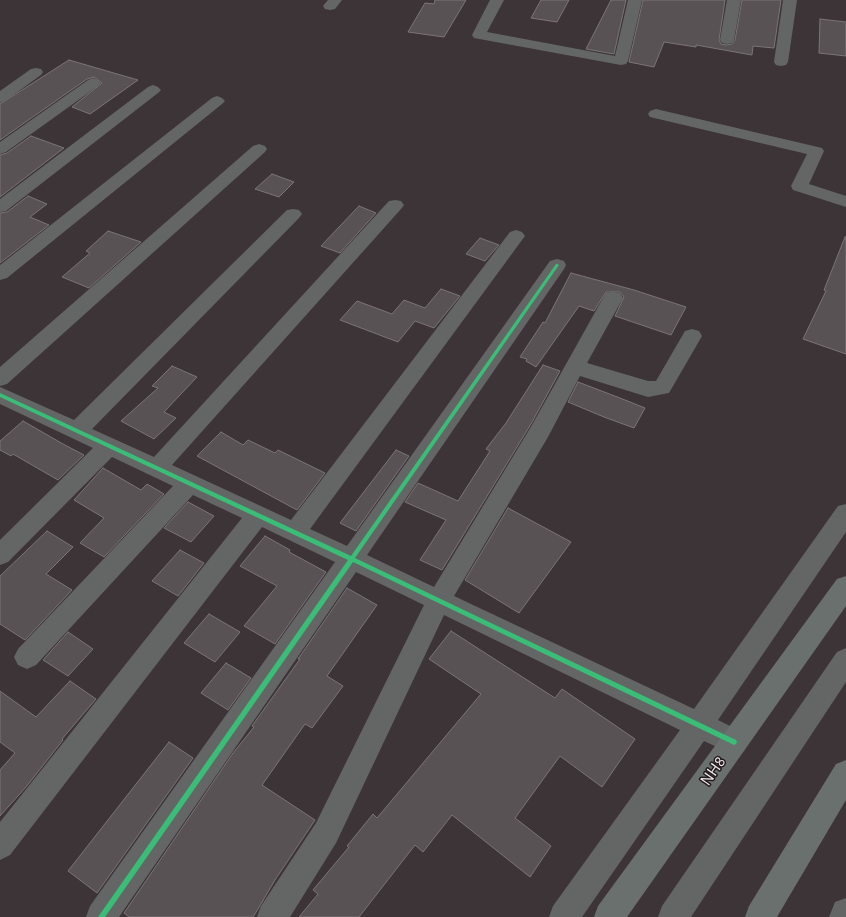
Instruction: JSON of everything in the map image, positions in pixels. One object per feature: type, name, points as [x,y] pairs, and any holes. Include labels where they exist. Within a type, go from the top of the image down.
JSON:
[{"type":"main road","name":"NH8","points":[[609,917],[846,586]]},
{"type":"main road","points":[[760,917],[846,774]]},
{"type":"street","points":[[497,0],[479,35],[621,61],[635,0]]},
{"type":"street","points":[[727,40],[734,0]]},
{"type":"street","points":[[782,62],[790,0]]},
{"type":"street","points":[[0,98],[36,72]]},
{"type":"street","points":[[0,149],[93,83]]},
{"type":"street","points":[[0,206],[153,90]]},
{"type":"street","points":[[0,274],[217,101]]},
{"type":"street","points":[[656,114],[816,151],[799,186],[846,202]]},
{"type":"street","points":[[0,379],[259,149]]},
{"type":"street","points":[[156,469],[395,205]]},
{"type":"street","points":[[77,431],[293,214]]},
{"type":"street","points":[[294,533],[516,236]]},
{"type":"street","points":[[101,917],[557,265]]},
{"type":"street","points":[[272,917],[326,833],[439,600],[540,431],[613,298]]},
{"type":"street","points":[[575,367],[648,389],[662,388],[692,336]]},
{"type":"street","points":[[4,403],[77,431],[156,469],[190,483],[257,516],[439,600],[734,742]]},
{"type":"street","points":[[0,555],[109,446]]},
{"type":"street","points":[[27,657],[190,483]]},
{"type":"street","points":[[564,917],[700,726],[846,513]]},
{"type":"street","points":[[0,845],[257,516]]},
{"type":"street","points":[[673,917],[846,660]]},
{"type":"street","points":[[844,917],[846,913]]},
{"type":"building","points":[[435,0],[466,0],[444,37],[408,32],[425,3],[434,4]]},
{"type":"building","points":[[541,0],[569,0],[557,22],[531,18]]},
{"type":"building","points":[[611,0],[626,0],[614,54],[586,49]]},
{"type":"building","points":[[643,0],[725,0],[719,40],[721,44],[727,45],[732,44],[735,40],[742,0],[781,0],[774,48],[753,46],[752,55],[696,45],[696,47],[664,42],[654,67],[629,62]]},
{"type":"building","points":[[820,19],[846,22],[846,56],[819,53]]},
{"type":"building","points":[[69,60],[138,80],[90,114],[72,107],[102,83],[94,77],[87,79],[0,140],[0,104]]},
{"type":"building","points":[[31,136],[64,148],[0,197],[0,155],[7,153]]},
{"type":"building","points":[[272,174],[294,182],[279,197],[255,189]]},
{"type":"building","points":[[28,196],[47,204],[30,217],[49,225],[0,263],[0,213],[7,212]]},
{"type":"building","points":[[359,206],[376,213],[340,253],[321,246]]},
{"type":"building","points":[[108,231],[141,242],[89,288],[62,277],[90,253],[86,251]]},
{"type":"building","points":[[845,237],[846,354],[803,339],[826,291],[824,290]]},
{"type":"building","points":[[480,238],[499,245],[485,261],[466,254]]},
{"type":"building","points":[[571,273],[634,290],[686,307],[671,335],[615,316],[624,297],[620,292],[606,292],[594,311],[579,306],[536,367],[526,361],[527,359],[520,357],[543,322],[545,323]]},
{"type":"building","points":[[441,289],[460,296],[434,328],[415,321],[398,342],[340,320],[357,301],[392,314],[404,300],[425,308]]},
{"type":"building","points":[[543,365],[560,371],[531,424],[442,570],[420,560],[446,520],[405,502],[418,483],[458,501],[490,451],[486,449],[506,423]]},
{"type":"building","points":[[172,366],[197,377],[164,412],[176,418],[154,439],[121,421],[158,388],[152,386]]},
{"type":"building","points":[[578,382],[645,408],[634,428],[568,402]]},
{"type":"building","points":[[23,421],[84,455],[58,480],[13,454],[11,456],[0,450],[0,441]]},
{"type":"building","points":[[221,432],[243,445],[248,440],[275,453],[278,450],[325,473],[297,510],[197,456]]},
{"type":"building","points":[[396,450],[409,456],[356,531],[340,523]]},
{"type":"building","points":[[103,468],[141,490],[147,484],[164,494],[104,557],[80,543],[104,518],[74,500]]},
{"type":"building","points":[[188,502],[214,516],[191,542],[164,528]]},
{"type":"building","points":[[508,508],[571,542],[519,613],[465,580]]},
{"type":"building","points":[[47,531],[73,547],[46,574],[72,590],[25,640],[0,624],[0,576]]},
{"type":"building","points":[[265,536],[290,550],[289,552],[326,572],[275,644],[244,626],[277,586],[240,566]]},
{"type":"building","points":[[180,550],[204,563],[178,596],[152,581]]},
{"type":"building","points":[[347,588],[377,605],[327,676],[343,686],[312,728],[305,724],[262,785],[315,820],[275,880],[253,917],[129,917],[124,913],[233,753],[254,727],[252,726],[300,659],[298,659]]},
{"type":"building","points":[[209,614],[240,632],[215,662],[184,643]]},
{"type":"building","points":[[451,631],[555,698],[562,689],[635,739],[602,787],[560,756],[515,818],[551,846],[530,877],[452,815],[423,852],[415,845],[359,917],[299,917],[318,894],[313,890],[349,847],[347,846],[373,814],[377,818],[481,694],[429,659]]},
{"type":"building","points":[[68,632],[93,649],[68,676],[43,660]]},
{"type":"building","points":[[226,663],[251,678],[228,710],[201,693]]},
{"type":"building","points":[[70,681],[96,699],[62,739],[63,740],[26,787],[0,816],[0,770],[15,753],[0,742],[0,691],[36,717]]},
{"type":"building","points":[[169,742],[193,758],[97,893],[68,871]]},
{"type":"cycle path","points":[[101,917],[557,265]]},
{"type":"cycle path","points":[[0,395],[352,559],[734,742]]}]
